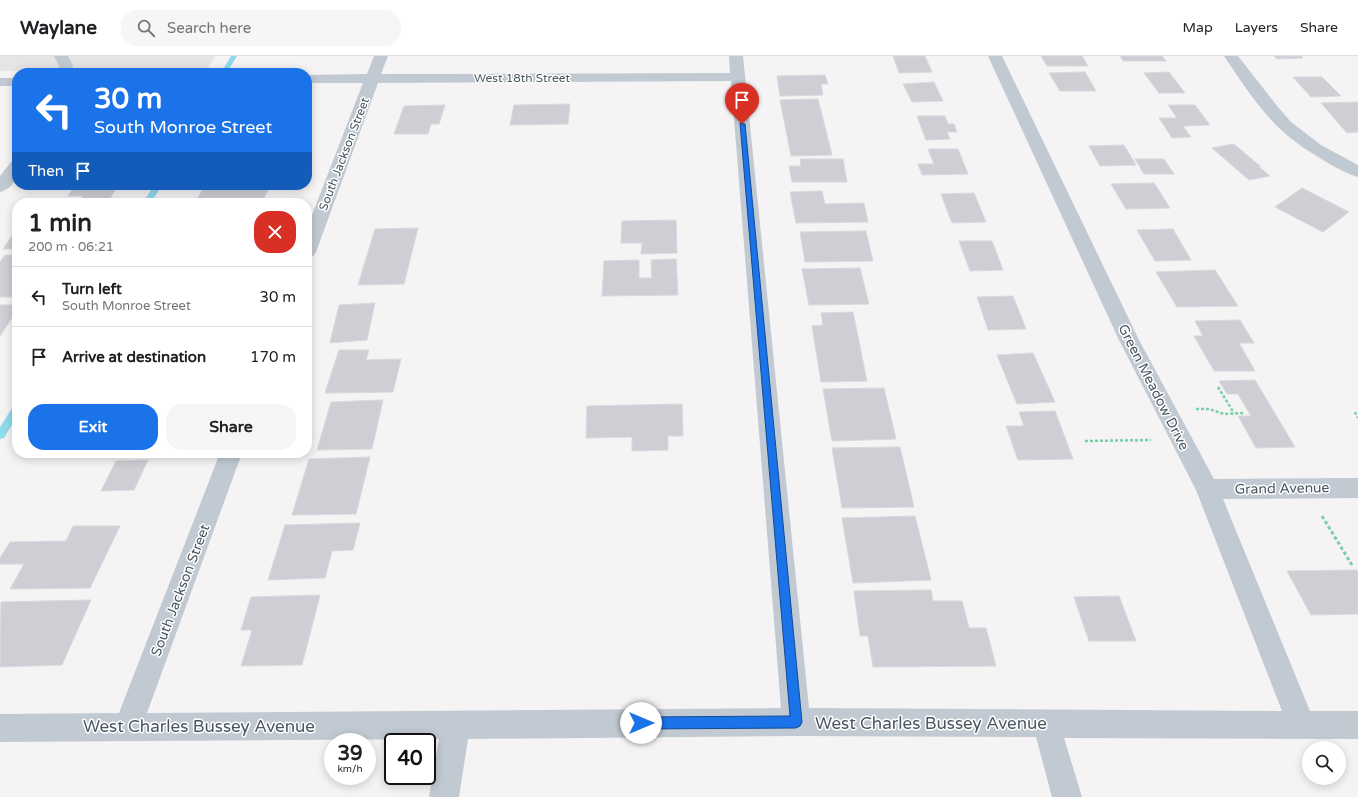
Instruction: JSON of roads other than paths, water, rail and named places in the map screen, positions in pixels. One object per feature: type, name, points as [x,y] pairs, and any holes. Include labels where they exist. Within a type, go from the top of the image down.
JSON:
[{"type":"street","points":[[61,56],[66,66],[65,68]]},
{"type":"street","name":"South Jackson Street","points":[[312,239],[382,56]]},
{"type":"street","points":[[736,56],[796,722]]},
{"type":"street","name":"Green Meadow Drive","points":[[995,56],[1130,340],[1207,489],[1301,723]]},
{"type":"street","points":[[1231,56],[1283,122],[1304,140],[1358,172]]},
{"type":"street","name":"West 18th Street","points":[[312,79],[738,77]]},
{"type":"street","points":[[0,82],[12,82]]},
{"type":"street","points":[[0,187],[12,172]]},
{"type":"street","name":"South Jackson Street","points":[[128,726],[229,458]]},
{"type":"street","name":"Grand Avenue","points":[[1207,489],[1358,488]]},
{"type":"street","name":"West Charles Bussey Avenue","points":[[0,728],[796,722],[1301,723],[1358,725]]},
{"type":"street","points":[[1046,723],[1067,797]]},
{"type":"street","points":[[444,797],[456,724]]},
{"type":"waterway","points":[[227,68],[234,56]]},
{"type":"waterway","points":[[150,198],[155,190]]},
{"type":"waterway","points":[[0,435],[12,416]]}]
